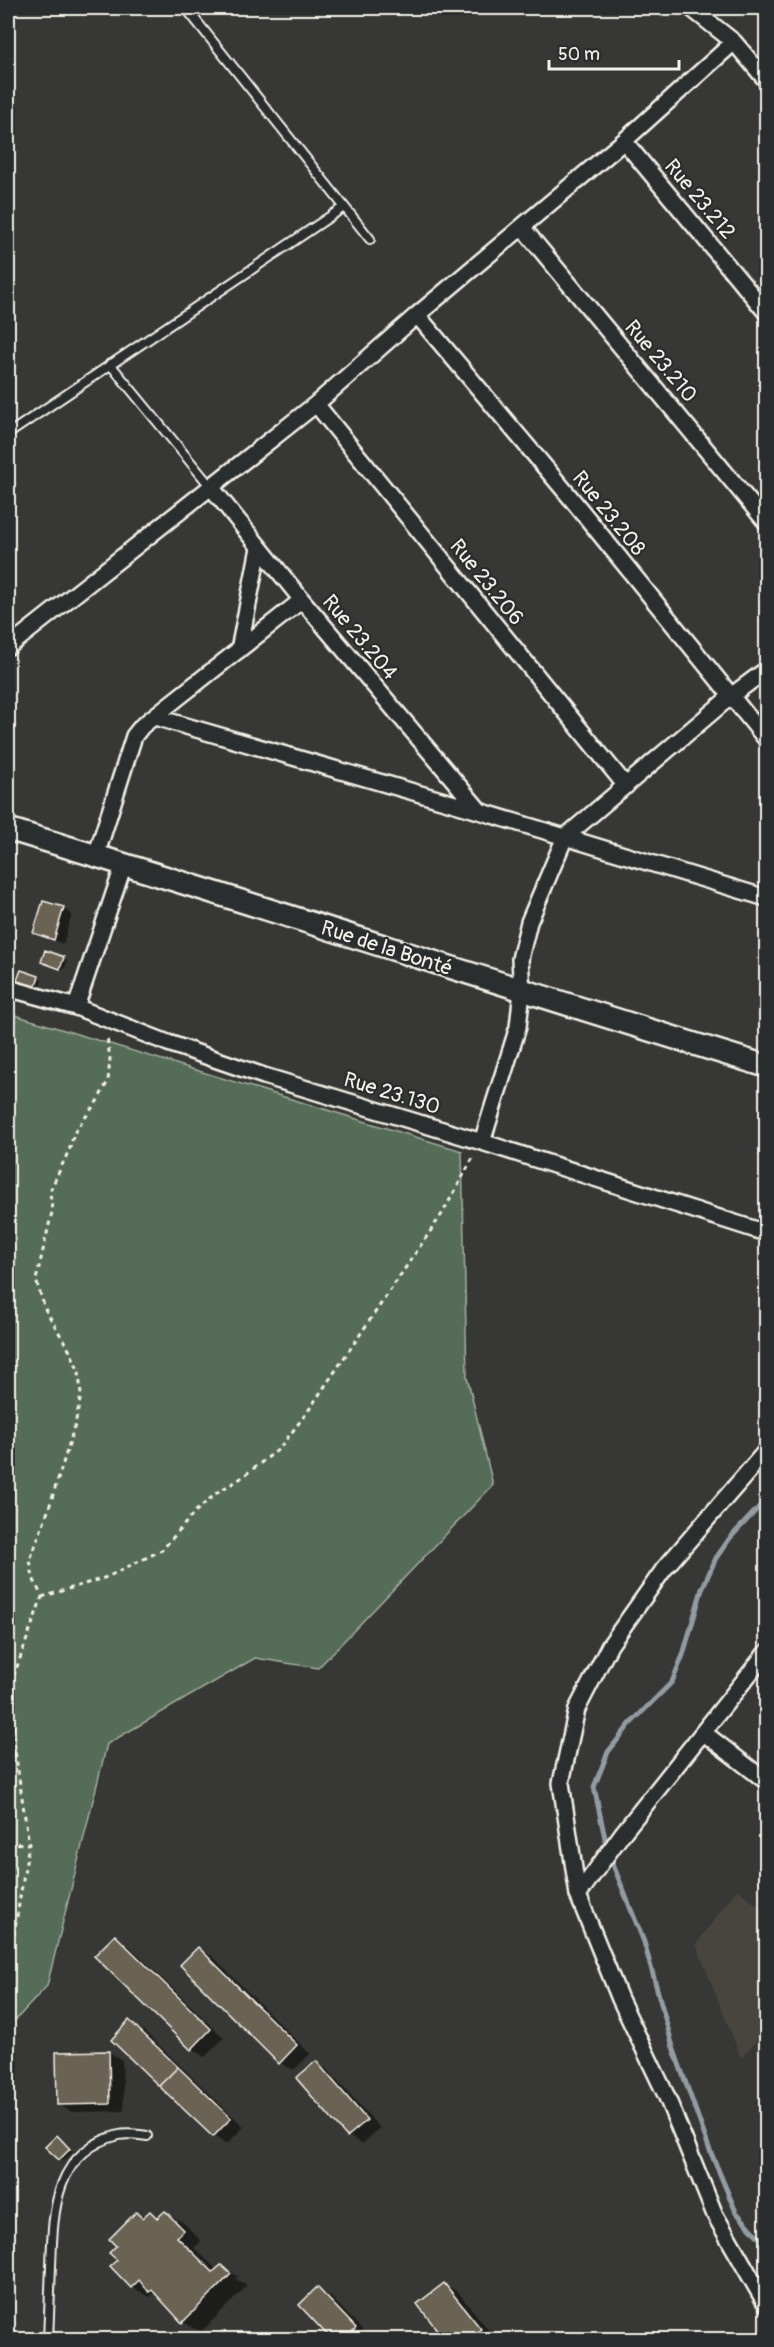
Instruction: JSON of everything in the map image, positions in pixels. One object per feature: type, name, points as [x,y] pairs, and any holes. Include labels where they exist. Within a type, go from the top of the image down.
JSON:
[{"type":"street","points":[[691,8],[734,42],[766,80]]},
{"type":"street","points":[[8,647],[316,404],[417,315],[624,141],[734,42]]},
{"type":"street","name":"Rue 23.212","points":[[624,141],[766,312]]},
{"type":"street","name":"Rue 23.210","points":[[522,227],[766,522]]},
{"type":"street","name":"Rue 23.208","points":[[417,315],[570,497],[766,739]]},
{"type":"street","name":"Rue 23.206","points":[[316,404],[626,786]]},
{"type":"street","name":"Rue 23.204","points":[[211,487],[302,600],[479,811]]},
{"type":"street","points":[[239,650],[259,548]]},
{"type":"street","points":[[96,856],[134,736],[142,726],[302,600]]},
{"type":"street","points":[[482,1142],[518,1027],[522,991],[520,959],[529,922],[565,837],[731,696],[766,670]]},
{"type":"street","points":[[155,717],[479,811],[766,898]]},
{"type":"street","name":"Rue de la Bonté","points":[[8,829],[766,1066]]},
{"type":"street","points":[[76,1006],[124,864]]},
{"type":"street","name":"Rue 23.130","points":[[8,988],[76,1006],[168,1043],[264,1076],[482,1142],[766,1233]]},
{"type":"street","points":[[766,1451],[664,1569],[610,1645],[577,1709],[561,1783],[578,1895],[620,1999],[666,2095],[715,2215],[766,2304]]},
{"type":"street","points":[[578,1895],[622,1834],[766,1653]]},
{"type":"street","points":[[704,1733],[766,1781]]},
{"type":"lane","points":[[186,8],[370,239]]},
{"type":"lane","points":[[8,434],[344,207]]},
{"type":"lane","points":[[110,364],[211,487]]},
{"type":"lane","points":[[48,2340],[53,2215],[60,2186],[71,2167],[88,2148],[120,2134],[147,2136]]},
{"type":"path","points":[[8,1961],[29,1844],[15,1751],[12,1705],[14,1675],[42,1597],[33,1578],[30,1560],[75,1425],[81,1395],[79,1372],[71,1353],[45,1309],[36,1280],[52,1212],[50,1191],[70,1148],[74,1132],[99,1100],[108,1081],[110,1059],[104,1017]]},
{"type":"path","points":[[42,1597],[107,1577],[162,1550],[196,1511],[219,1491],[237,1482],[279,1449],[308,1411],[442,1214],[482,1142]]},
{"type":"path","points":[[8,1843],[29,1844]]},
{"type":"shaded area","points":[[737,1889],[766,1912],[766,2029],[741,2058],[696,1944]]},
{"type":"green space","points":[[8,1013],[462,1151],[467,1377],[493,1485],[318,1668],[255,1658],[107,1744],[47,1986],[8,2028]]},
{"type":"building","points":[[43,901],[64,907],[54,940],[33,933]]},
{"type":"building","points":[[45,950],[64,957],[60,969],[41,962]]},
{"type":"building","points":[[21,970],[39,976],[34,991],[15,985]]},
{"type":"building","points":[[115,1935],[211,2029],[191,2050],[94,1956]]},
{"type":"building","points":[[198,1947],[297,2045],[279,2064],[180,1965]]},
{"type":"building","points":[[129,2020],[178,2067],[159,2086],[111,2040]]},
{"type":"building","points":[[109,2051],[110,2104],[57,2105],[56,2052]]},
{"type":"building","points":[[316,2061],[367,2120],[347,2137],[296,2078]]},
{"type":"building","points":[[178,2067],[231,2118],[213,2137],[159,2086]]},
{"type":"building","points":[[57,2135],[70,2149],[59,2160],[45,2147]]},
{"type":"building","points":[[150,2211],[157,2218],[165,2211],[184,2230],[177,2237],[213,2272],[221,2265],[231,2274],[182,2323],[152,2290],[149,2292],[139,2280],[131,2288],[110,2266],[117,2260],[109,2253],[116,2246],[109,2239],[136,2212],[142,2218]]},
{"type":"building","points":[[444,2283],[481,2329],[468,2340],[445,2340],[417,2304]]},
{"type":"building","points":[[317,2287],[356,2328],[344,2340],[332,2340],[299,2305]]},
{"type":"waterway","points":[[766,1502],[730,1538],[716,1558],[702,1589],[683,1655],[672,1682],[630,1724],[608,1752],[594,1787],[608,1852],[644,1942],[673,2047],[709,2148],[736,2212],[766,2245]]}]
